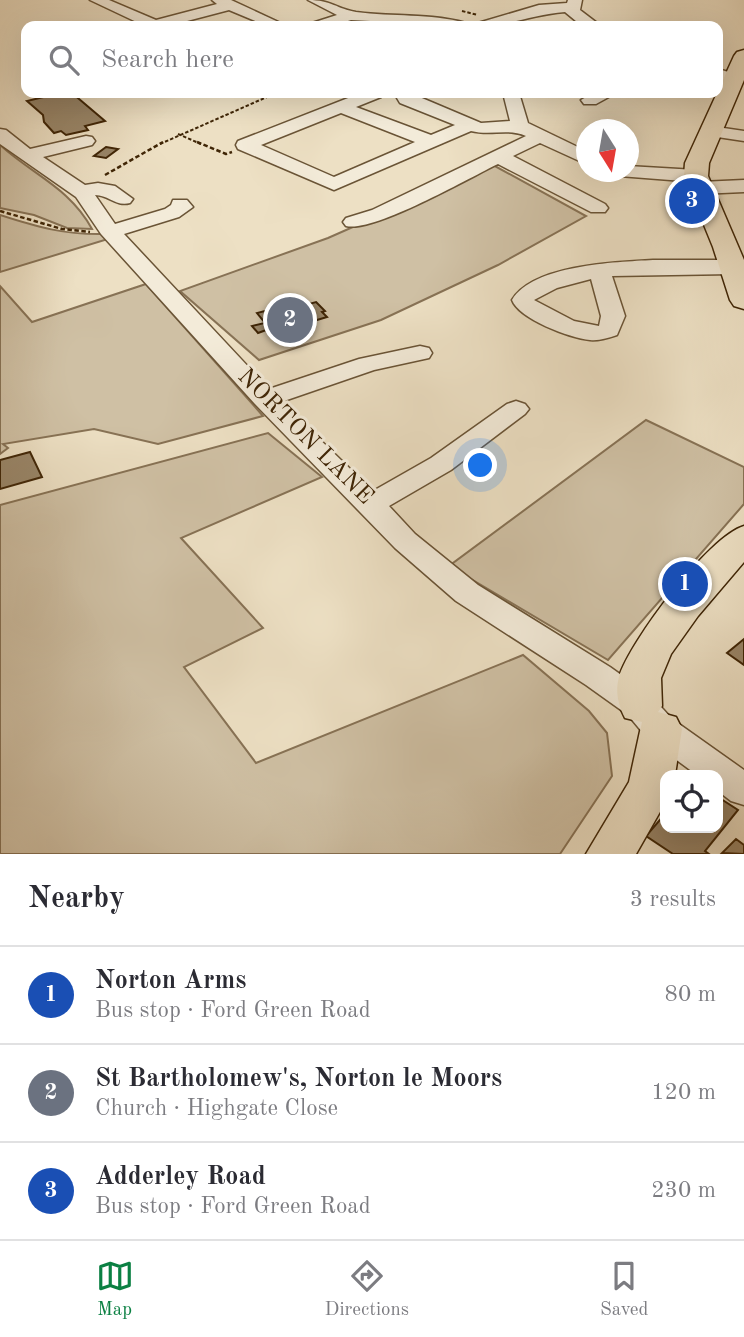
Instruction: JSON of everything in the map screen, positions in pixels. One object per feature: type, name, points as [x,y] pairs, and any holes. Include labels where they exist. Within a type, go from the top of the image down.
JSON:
[{"type":"main road","points":[[725,76],[744,56]]},
{"type":"main road","points":[[719,98],[697,163],[698,182],[735,257],[744,297]]},
{"type":"main road","points":[[610,854],[651,786],[650,717],[640,678],[653,651],[693,595],[744,539]]},
{"type":"street","points":[[97,0],[145,21]]},
{"type":"street","points":[[315,0],[350,16]]},
{"type":"street","points":[[171,21],[225,3],[267,21]]},
{"type":"street","points":[[499,21],[539,9],[574,3],[575,15],[585,21]]},
{"type":"street","points":[[518,15],[535,21]]},
{"type":"street","points":[[334,21],[350,16],[443,21]]},
{"type":"street","points":[[254,142],[361,98]]},
{"type":"street","points":[[405,98],[481,128],[520,125],[576,153]]},
{"type":"street","points":[[512,98],[520,125]]},
{"type":"street","points":[[590,100],[595,98]]},
{"type":"street","points":[[339,106],[432,142]]},
{"type":"street","points":[[254,142],[334,184],[470,125]]},
{"type":"street","points":[[710,131],[744,136]]},
{"type":"street","name":"NORTON LANE","points":[[0,134],[80,191],[93,205],[109,231],[264,399],[405,541],[467,593],[598,676],[744,790]]},
{"type":"street","points":[[353,222],[379,214],[540,136]]},
{"type":"street","points":[[27,155],[86,141]]},
{"type":"street","points":[[498,156],[598,208]]},
{"type":"street","points":[[639,174],[744,186]]},
{"type":"street","points":[[80,191],[101,187],[110,189],[123,199]]},
{"type":"street","points":[[109,231],[172,213],[183,207],[180,204]]},
{"type":"street","points":[[599,270],[735,257]]},
{"type":"street","points":[[264,399],[368,364],[420,353]]},
{"type":"street","points":[[371,504],[441,464],[516,409]]},
{"type":"path","points":[[80,191],[177,134],[264,98]]},
{"type":"path","points":[[177,134],[226,154],[254,142]]},
{"type":"path","points":[[0,211],[62,229],[109,231]]},
{"type":"shaded area","points":[[0,145],[62,192],[92,229],[67,228],[34,215],[0,208]]},
{"type":"shaded area","points":[[493,165],[586,216],[498,265],[381,320],[259,360],[180,291],[328,238]]},
{"type":"shaded area","points":[[0,215],[51,229],[104,234],[108,239],[0,272]]},
{"type":"shaded area","points":[[146,284],[263,416],[158,444],[94,429],[3,444],[8,448],[0,454],[0,286],[32,322]]},
{"type":"shaded area","points":[[646,420],[744,467],[744,504],[608,660],[449,566]]},
{"type":"shaded area","points":[[268,433],[322,477],[181,538],[263,628],[184,667],[256,763],[523,655],[589,711],[607,733],[612,776],[560,854],[0,854],[0,505]]},
{"type":"building","points":[[40,98],[78,98],[105,121],[85,126],[88,130],[66,135],[61,131],[54,133],[44,122],[43,115],[27,101]]},
{"type":"building","points":[[106,147],[118,149],[106,158],[94,156]]},
{"type":"building","points":[[316,302],[327,317],[297,326],[302,331],[277,338],[269,329],[258,333],[252,326],[265,323],[257,313],[280,307],[284,311]]},
{"type":"building","points":[[30,452],[42,477],[0,489],[0,460]]},
{"type":"building","points":[[744,639],[744,665],[727,653]]},
{"type":"building","points":[[723,800],[738,810],[723,829]]},
{"type":"building","points":[[660,820],[660,833],[719,833],[705,851],[709,854],[673,854],[646,836]]},
{"type":"building","points":[[736,839],[744,845],[744,854],[722,853]]},
{"type":"place","name":"Adderley Road","points":[[692,201]]},
{"type":"place","name":"St Bartholomew's, Norton le Moors","points":[[290,320]]},
{"type":"place","name":"Norton Arms","points":[[685,584]]}]
